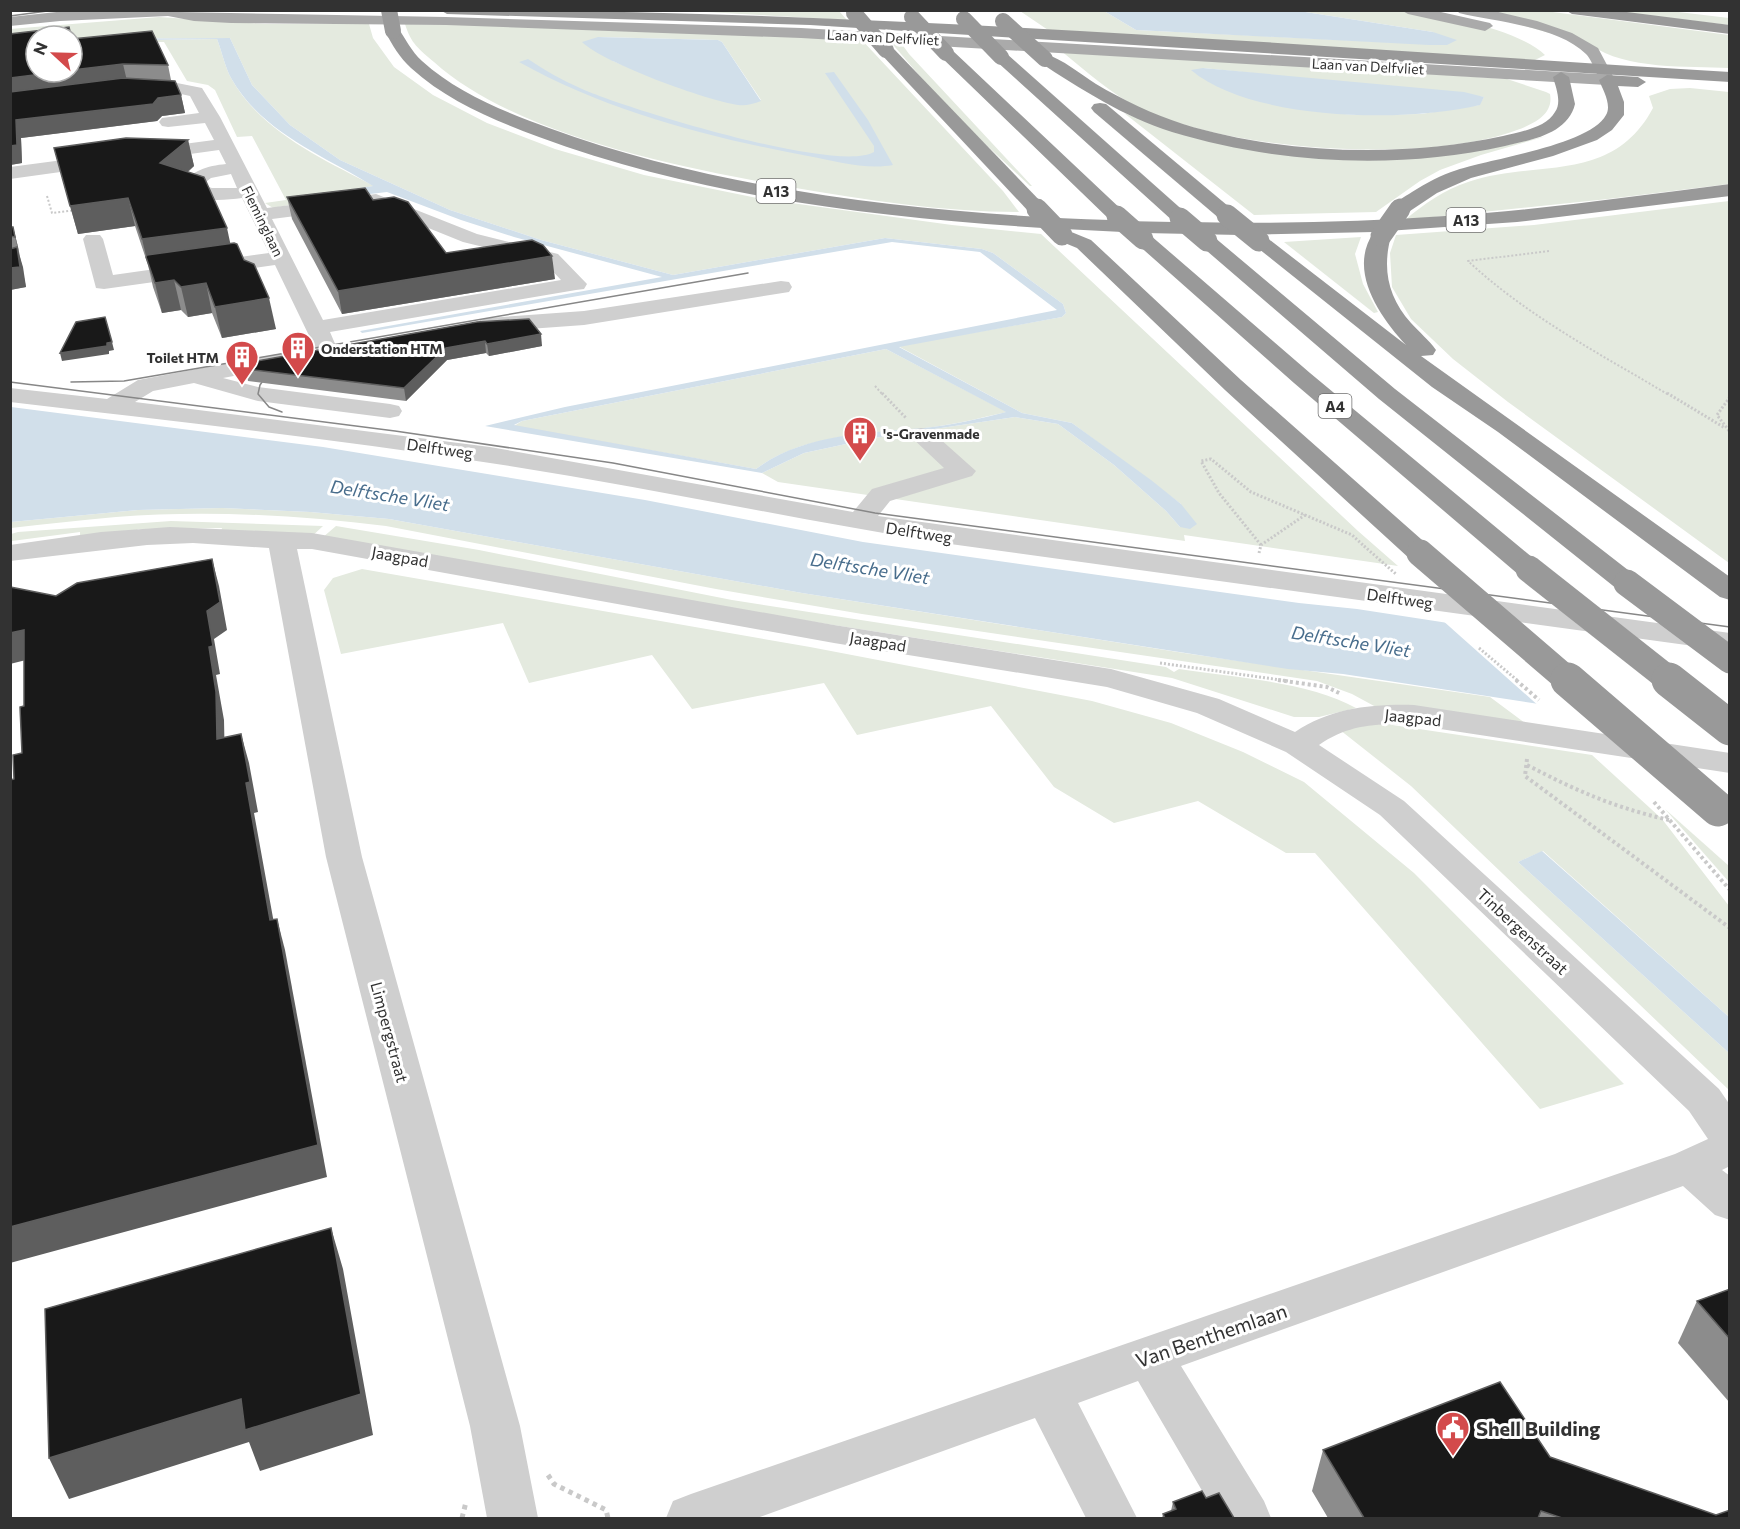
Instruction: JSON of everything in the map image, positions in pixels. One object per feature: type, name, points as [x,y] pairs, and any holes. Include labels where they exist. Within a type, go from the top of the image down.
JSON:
[{"type":"highway","name":"A13","points":[[389,10],[393,31],[401,46],[412,59],[437,80],[474,102],[541,132],[618,157],[672,170],[769,190],[858,204],[1044,223],[1162,229],[1270,229],[1447,222],[1603,207],[1730,190]]},
{"type":"highway","points":[[990,10],[1227,216],[1440,382],[1507,427],[1730,591]]},
{"type":"highway","points":[[1572,10],[1730,30]]},
{"type":"highway","name":"Laan van Delfvliet","points":[[447,16],[488,11],[810,21],[1559,72]]},
{"type":"highway","points":[[853,12],[886,50],[1037,209],[1077,238],[1233,385],[1420,554],[1724,813]]},
{"type":"highway","name":"A4","points":[[910,14],[967,75],[1117,216],[1302,378],[1529,569],[1730,728]]},
{"type":"highway","name":"A4","points":[[959,15],[1001,57],[1180,218],[1387,394],[1627,583],[1730,660]]},
{"type":"highway","points":[[1045,59],[1133,112],[1180,128],[1260,144],[1360,153],[1455,149],[1502,142],[1544,129],[1559,119],[1566,110],[1567,99],[1559,72]]},
{"type":"highway","name":"A4","points":[[967,75],[984,112]]},
{"type":"highway","points":[[1605,75],[1730,77]]},
{"type":"highway","points":[[1605,75],[1730,90]]},
{"type":"highway","points":[[1507,427],[1461,379],[1412,338],[1388,309],[1380,294],[1374,269],[1376,251],[1381,236],[1400,209],[1434,186],[1463,174],[1562,148],[1592,136],[1606,127],[1615,115],[1615,102],[1605,75]]},
{"type":"highway","points":[[1025,171],[1060,211],[1077,238]]},
{"type":"main road","points":[[10,22],[110,10]]},
{"type":"main road","points":[[1408,10],[1493,28],[1524,38]]},
{"type":"main road","points":[[1464,10],[1531,25],[1575,41],[1592,51],[1605,75]]},
{"type":"main road","name":"Laan van Delfvliet","points":[[62,17],[163,11],[231,19],[447,16],[1605,75]]},
{"type":"main road","points":[[1548,51],[1559,72]]},
{"type":"street","name":"Fleminglaan","points":[[117,90],[172,87],[196,92],[225,144],[328,352]]},
{"type":"street","points":[[168,122],[211,117]]},
{"type":"street","points":[[10,173],[48,163],[225,144]]},
{"type":"street","points":[[237,168],[210,171],[193,182],[191,187],[207,194],[249,192]]},
{"type":"street","points":[[260,215],[376,200],[470,238],[551,258],[576,284],[316,328]]},
{"type":"street","points":[[93,239],[104,283],[281,258]]},
{"type":"street","points":[[472,326],[584,318],[782,287]]},
{"type":"street","points":[[111,407],[134,390],[146,385],[351,348]]},
{"type":"street","points":[[250,391],[255,364]]},
{"type":"street","points":[[190,377],[283,398],[390,411]]},
{"type":"street","name":"Delftweg","points":[[10,395],[388,440],[647,482],[859,522],[1730,642]]},
{"type":"street","points":[[859,522],[881,495],[963,471],[914,427]]},
{"type":"street","name":"Jaagpad","points":[[10,553],[85,542],[193,535],[282,542],[312,541],[834,634],[1111,678],[1208,706],[1297,745],[1321,728],[1339,720],[1376,713],[1414,715],[1730,763]]},
{"type":"street","name":"Limpergstraat","points":[[282,542],[344,857],[495,1426],[512,1518]]},
{"type":"street","name":"Tinbergenstraat","points":[[1297,745],[1392,808],[1704,1100],[1730,1139]]},
{"type":"street","name":"Van Benthemlaan","points":[[691,1518],[1690,1166],[1730,1147]]},
{"type":"street","points":[[1690,1166],[1730,1203]]},
{"type":"street","points":[[1149,1357],[1246,1518]]},
{"type":"street","points":[[1047,1393],[1112,1518]]},
{"type":"path","points":[[47,196],[52,213],[84,209]]},
{"type":"path","points":[[1549,251],[1468,261],[1493,284],[1556,327],[1730,432]]},
{"type":"path","points":[[875,386],[914,427]]},
{"type":"path","points":[[1725,428],[1717,415],[1730,397]]},
{"type":"path","points":[[1306,514],[1261,545],[1219,493],[1201,461],[1211,459],[1251,492],[1306,514],[1352,535],[1400,578]]},
{"type":"path","points":[[1471,640],[1542,704]]},
{"type":"path","points":[[1527,765],[1586,795],[1626,810],[1669,820]]},
{"type":"path","points":[[1525,776],[1730,928]]},
{"type":"path","points":[[1650,798],[1730,890]]},
{"type":"path","points":[[554,1484],[606,1510],[608,1518]]},
{"type":"shaded area","points":[[689,11],[839,11],[847,20]]},
{"type":"shaded area","points":[[1020,11],[1104,11],[1136,30],[1447,45],[1433,32],[1299,11],[1401,11],[1456,19],[1498,30],[1533,46],[1545,55],[1533,61],[1051,32]]},
{"type":"shaded area","points":[[1473,11],[1545,11],[1729,35],[1729,68],[1658,65],[1621,59],[1591,45]]},
{"type":"shaded area","points":[[1609,11],[1670,11],[1729,18],[1729,25]]},
{"type":"shaded area","points":[[159,17],[265,24],[369,24],[373,38],[394,67],[433,95],[487,123],[555,149],[644,175],[762,199],[952,225],[1041,234],[1398,566],[1184,535],[1185,541],[778,482],[762,473],[804,453],[874,438],[1015,417],[1058,424],[1114,465],[1166,511],[1180,527],[1181,504],[1072,423],[1022,413],[898,346],[1062,317],[1066,313],[1063,304],[993,253],[982,249],[885,238],[673,275],[541,240],[450,210],[340,160],[290,125],[252,85],[230,38],[84,39],[84,24],[72,24]]},
{"type":"shaded area","points":[[405,24],[648,28],[860,38],[1003,191],[1019,212],[932,208],[790,187],[700,170],[602,145],[554,129],[509,110],[468,88],[420,50]],"holes":[[[598,37],[718,40],[722,42],[761,100],[659,80],[613,61],[597,51]]]},
{"type":"shaded area","points":[[24,28],[24,38],[11,40],[10,29]]},
{"type":"shaded area","points":[[217,39],[231,78],[259,114],[276,129],[314,154],[374,186],[310,196],[311,201],[273,208],[265,203],[286,200],[252,136],[237,137],[215,90],[208,85],[187,81],[164,42],[84,41]]},
{"type":"shaded area","points":[[889,40],[899,40],[909,54],[1032,186],[948,109]]},
{"type":"shaded area","points":[[1060,50],[1507,79],[1550,94],[1550,101],[1546,113],[1536,122],[1483,140],[1400,149],[1310,147],[1227,135],[1160,117],[1119,96]],"holes":[[[1203,68],[1484,97],[1479,105],[1421,114],[1355,115],[1313,111],[1264,102]]]},
{"type":"shaded area","points":[[1690,88],[1729,92],[1729,184],[1405,220],[1435,198],[1468,182],[1494,175],[1571,165],[1594,159],[1616,149],[1636,132],[1653,108],[1649,96],[1670,89]]},
{"type":"shaded area","points":[[1124,113],[1167,129],[1314,154],[1503,146],[1547,136],[1481,155],[1440,170],[1376,212],[1254,215]]},
{"type":"shaded area","points":[[1730,201],[1729,563],[1508,402],[1453,359],[1411,319],[1392,287],[1390,253],[1396,235],[1534,225]]},
{"type":"shaded area","points":[[1361,237],[1355,254],[1363,284],[1378,312],[1374,313],[1284,242]]},
{"type":"shaded area","points":[[886,349],[1007,412],[935,427],[859,434],[815,442],[774,457],[756,469],[514,426],[522,421]]},
{"type":"shaded area","points":[[222,508],[389,519],[802,593],[1184,653],[1490,697],[1529,726],[1376,707],[1352,694],[1317,681],[862,614],[716,589],[386,526],[285,516],[183,514],[116,517],[11,528],[11,522],[138,510]]},
{"type":"shaded area","points":[[171,521],[323,526],[309,539],[221,532],[222,528],[138,529],[136,532],[80,536],[80,532],[12,541],[11,544],[11,534],[18,532]]},
{"type":"shaded area","points":[[336,526],[479,550],[732,600],[1166,667],[1174,672],[1179,669],[1294,686],[1337,699],[1356,708],[1319,717],[1294,717],[1172,678],[648,596],[322,538]]},
{"type":"shaded area","points":[[362,569],[810,647],[1092,701],[1171,723],[1243,752],[1304,782],[1414,873],[1624,1084],[1540,1109],[1315,853],[1286,853],[1198,801],[1114,823],[1054,787],[991,706],[857,735],[824,683],[692,709],[652,655],[529,683],[503,623],[341,654],[324,590],[333,578]]},
{"type":"shaded area","points":[[1379,723],[1592,755],[1662,819],[1729,906],[1729,1017],[1543,851],[1518,862],[1729,1053],[1729,1090],[1411,786],[1340,730]]},
{"type":"shaded area","points":[[1665,809],[1729,866],[1729,882]]},
{"type":"water","points":[[1104,11],[1299,11],[1433,32],[1457,40],[1447,45],[1429,45],[1136,30]]},
{"type":"water","points":[[598,37],[718,40],[722,42],[761,101],[738,105],[657,80],[611,60],[582,42]]},
{"type":"water","points":[[230,38],[252,85],[290,125],[340,160],[450,210],[541,240],[673,275],[885,238],[982,249],[993,253],[1063,304],[1066,313],[1062,317],[899,347],[1022,413],[1072,423],[1181,504],[1197,524],[1190,529],[1180,527],[1166,511],[1114,465],[1058,424],[1015,417],[874,438],[804,453],[762,473],[485,426],[565,407],[1057,310],[980,252],[892,242],[362,333],[360,331],[662,277],[514,237],[387,192],[311,201],[310,196],[373,186],[295,141],[259,114],[231,78],[217,39],[84,41],[84,39]],"holes":[[[886,349],[1006,412],[924,428],[836,437],[794,449],[774,457],[756,469],[514,425],[522,421]]]},
{"type":"water","points":[[528,59],[580,88],[639,110],[730,136],[819,154],[853,156],[874,152],[874,146],[825,73],[834,72],[868,120],[893,165],[862,166],[839,162],[770,149],[659,121],[588,95],[519,62]]},
{"type":"water","points":[[1203,68],[1464,92],[1484,97],[1480,105],[1449,111],[1372,115],[1330,113],[1251,100],[1218,87],[1191,70]]},
{"type":"water","name":"Delftsche Vliet","points":[[11,407],[323,447],[645,500],[863,542],[1299,603],[1357,609],[1729,666],[1729,733],[1343,674],[1288,669],[802,593],[389,519],[222,508],[138,510],[11,522]]},
{"type":"water","points":[[1542,851],[1729,1017],[1729,1053],[1518,862]]},
{"type":"pier","points":[[1441,619],[1730,663],[1730,736],[1541,708]]},
{"type":"building","points":[[152,31],[168,65],[123,64],[84,69],[84,38]]},
{"type":"building","points":[[24,32],[24,76],[10,78],[10,34]]},
{"type":"building","points":[[123,78],[175,81],[181,95],[158,98],[153,104],[16,120],[17,145],[10,146],[10,92]]},
{"type":"building","points":[[126,138],[188,140],[160,163],[204,177],[227,228],[142,239],[128,198],[70,206],[54,148]]},
{"type":"building","points":[[365,188],[373,200],[394,197],[408,202],[446,253],[532,240],[543,245],[552,256],[338,291],[287,197]]},
{"type":"building","points":[[10,227],[13,227],[15,237],[10,236]]},
{"type":"building","points":[[237,244],[244,260],[254,264],[269,298],[215,307],[206,283],[181,287],[174,280],[155,283],[146,257],[147,255]]},
{"type":"building","points":[[17,247],[20,267],[10,268],[10,249]]},
{"type":"building","points":[[105,317],[112,342],[107,343],[107,346],[60,353],[76,322]]},
{"type":"building","points":[[529,319],[541,334],[487,344],[485,341],[446,348],[404,388],[245,369],[245,363],[477,322]]},
{"type":"building","points":[[212,559],[220,602],[207,611],[213,646],[209,647],[216,692],[217,739],[241,734],[250,782],[246,783],[270,920],[277,919],[318,1145],[10,1227],[10,780],[14,779],[13,755],[22,753],[20,707],[24,706],[24,630],[10,633],[10,587],[56,596],[77,583]]},
{"type":"building","points":[[331,1228],[361,1394],[245,1430],[241,1399],[49,1458],[45,1309]]},
{"type":"building","points":[[1730,1289],[1730,1339],[1697,1301]]},
{"type":"building","points":[[1500,1382],[1550,1457],[1716,1515],[1730,1510],[1730,1518],[1562,1518],[1541,1511],[1538,1518],[1364,1518],[1323,1450]]},
{"type":"building","points":[[1202,1491],[1206,1498],[1219,1493],[1234,1518],[1165,1518],[1163,1514],[1176,1509],[1173,1502]]},
{"type":"tram line","points":[[10,16],[55,10]]},
{"type":"tram line","points":[[71,382],[124,381],[748,273]]},
{"type":"tram line","points":[[271,369],[260,385],[258,394],[269,407],[282,412]]},
{"type":"tram line","points":[[10,382],[395,431],[613,463],[875,513],[1730,627]]},
{"type":"place","name":"Onderstation HTM","points":[[298,377]]},
{"type":"place","name":"Toilet HTM","points":[[242,386]]},
{"type":"place","name":"'s-Gravenmade","points":[[860,462]]},
{"type":"place","name":"Shell Building","points":[[1453,1457]]}]
